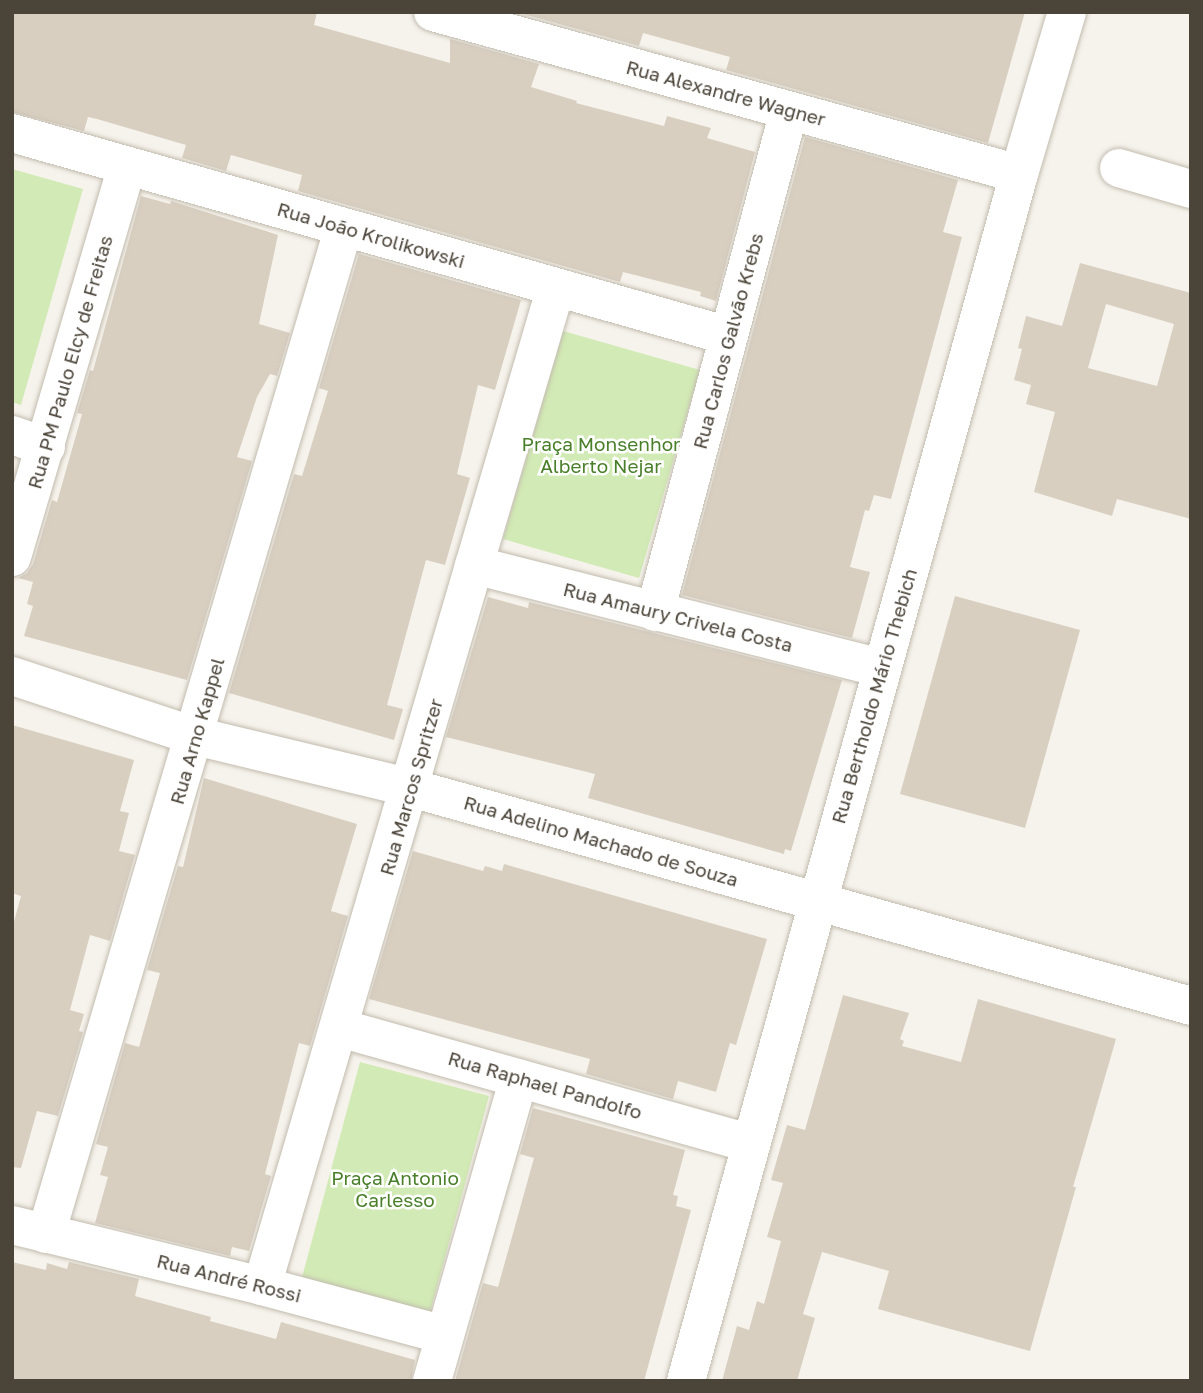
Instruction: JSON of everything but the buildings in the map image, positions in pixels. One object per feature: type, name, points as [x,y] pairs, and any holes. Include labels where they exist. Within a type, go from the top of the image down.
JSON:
[{"type":"street","name":"Rua Alexandre Wagner","points":[[433,12],[1019,174]]},
{"type":"street","name":"Rua Bertholdo Mário Thebich","points":[[686,1381],[1019,174],[1067,12]]},
{"type":"street","name":"Rua Carlos Galvão Krebs","points":[[655,612],[789,111]]},
{"type":"street","name":"Rua João Krolikowski","points":[[12,133],[729,336]]},
{"type":"street","name":"Rua PM Paulo Elcy de Freitas","points":[[12,557],[29,441],[127,166]]},
{"type":"street","points":[[1119,168],[1191,189]]},
{"type":"street","name":"Rua Arno Kappel","points":[[29,1229],[195,736],[345,227]]},
{"type":"street","name":"Rua Marcos Spritzer","points":[[262,1286],[411,788],[556,287]]},
{"type":"street","name":"Rua Amaury Crivela Costa","points":[[474,565],[882,668]]},
{"type":"street","name":"Rua Adelino Machado de Souza","points":[[12,676],[195,736],[411,788],[1191,1006]]},
{"type":"street","name":"Rua Raphael Pandolfo","points":[[340,1028],[750,1143]]},
{"type":"street","points":[[432,1381],[519,1078]]},
{"type":"street","name":"Rua André Rossi","points":[[29,1229],[262,1286],[445,1335]]},
{"type":"green space","points":[[12,169],[83,189],[21,405],[12,402]]},
{"type":"green space","name":"Praça Monsenhor Alberto Nejar","points":[[563,331],[700,370],[639,578],[503,539]]},
{"type":"green space","name":"Praça Antonio Carlesso","points":[[360,1062],[489,1096],[429,1316],[301,1281]]}]
